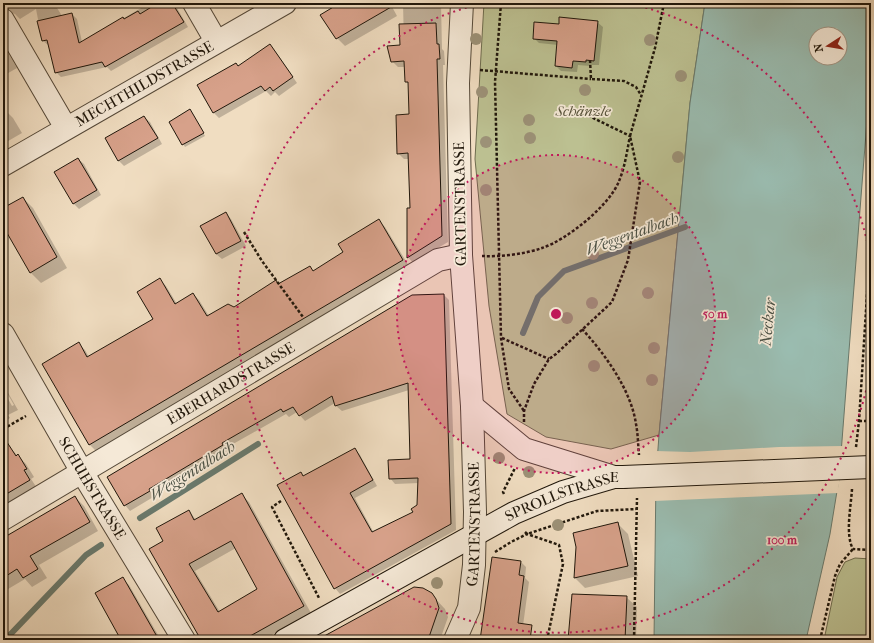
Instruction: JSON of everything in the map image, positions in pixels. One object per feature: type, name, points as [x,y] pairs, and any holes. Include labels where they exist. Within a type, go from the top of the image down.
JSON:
[{"type":"street","points":[[194,3],[216,42]]},
{"type":"street","name":"MECHTHILDSTRASSE","points":[[3,165],[285,3]]},
{"type":"street","name":"GARTENSTRASSE","points":[[455,640],[469,608],[474,565],[476,488],[472,406],[461,255],[458,83],[462,3]]},
{"type":"street","points":[[3,20],[66,128]]},
{"type":"street","name":"EBERHARDSTRASSE","points":[[3,519],[438,260],[461,255]]},
{"type":"street","name":"SCHUHSTRASSE","points":[[3,334],[82,472],[184,640]]},
{"type":"street","points":[[472,406],[524,449],[619,477]]},
{"type":"street","name":"SPROLLSTRASSE","points":[[285,640],[514,513],[563,492],[619,477],[871,467]]},
{"type":"path","points":[[502,3],[495,71],[501,338],[509,389],[524,411]]},
{"type":"path","points":[[499,257],[543,248],[572,232],[607,202],[619,181],[655,48],[664,3]]},
{"type":"path","points":[[590,60],[591,79]]},
{"type":"path","points":[[495,71],[624,81],[636,86],[642,95]]},
{"type":"path","points":[[587,115],[630,136]]},
{"type":"path","points":[[630,136],[640,182],[628,260],[612,302],[582,329],[599,348],[628,397],[636,423],[639,459]]},
{"type":"path","points":[[861,392],[871,208]]},
{"type":"path","points":[[244,232],[262,261],[315,333]]},
{"type":"path","points":[[501,338],[549,359]]},
{"type":"path","points":[[859,421],[871,421]]},
{"type":"path","points":[[634,640],[637,495]]},
{"type":"path","points":[[281,501],[272,507],[329,616]]},
{"type":"path","points":[[474,565],[527,534],[597,510],[636,509]]},
{"type":"path","points":[[527,534],[558,545],[563,564],[547,640]]},
{"type":"path","points":[[820,640],[835,576],[840,564],[853,550]]},
{"type":"green space","name":"Schänzle","points":[[484,3],[705,3],[690,103],[659,435],[611,449],[546,437],[507,414],[489,306],[475,159]]},
{"type":"green space","points":[[855,558],[871,559],[871,640],[824,640],[837,577],[845,562]]},
{"type":"water","name":"Neckar","points":[[705,3],[871,3],[871,69],[839,479],[830,534],[806,640],[654,640],[656,476],[690,103]]},
{"type":"pier","points":[[843,446],[838,493],[654,501],[656,451],[690,452],[779,447]]},
{"type":"building","points":[[158,3],[172,3],[184,22],[105,67],[102,62],[55,73],[47,40],[42,41],[37,21],[72,13],[79,43],[123,17],[124,19],[138,11],[140,14]]},
{"type":"building","points":[[340,3],[398,3],[336,39],[320,15]]},
{"type":"building","points":[[559,17],[598,21],[594,61],[573,61],[572,68],[555,66],[557,41],[533,39],[534,22],[559,24]]},
{"type":"building","points":[[436,23],[437,44],[439,44],[440,59],[437,59],[442,236],[407,258],[407,208],[410,208],[408,153],[397,154],[396,115],[409,114],[408,82],[405,82],[404,61],[391,62],[387,46],[400,45],[399,24]]},
{"type":"building","points":[[270,44],[293,77],[273,91],[270,87],[265,91],[261,86],[213,113],[197,85],[236,63],[238,66]]},
{"type":"building","points":[[190,109],[204,133],[182,145],[169,122]]},
{"type":"building","points":[[144,116],[158,138],[118,161],[105,138]]},
{"type":"building","points":[[78,158],[97,190],[73,204],[54,172]]},
{"type":"building","points":[[23,197],[57,257],[30,273],[3,226],[3,208]]},
{"type":"building","points":[[226,212],[241,241],[216,254],[200,226]]},
{"type":"building","points":[[379,219],[403,260],[89,445],[42,364],[79,342],[87,357],[153,319],[137,292],[160,278],[175,304],[193,293],[207,316],[228,304],[234,307],[276,280],[278,284],[310,266],[313,271],[343,252],[338,244]]},
{"type":"building","points":[[444,294],[451,524],[334,589],[277,485],[301,472],[303,476],[355,448],[373,480],[350,493],[372,532],[413,512],[411,509],[417,505],[418,478],[389,479],[388,460],[410,459],[408,383],[335,406],[332,396],[299,416],[293,407],[283,412],[281,409],[222,443],[223,445],[149,489],[150,491],[124,506],[107,477],[412,295]]},
{"type":"building","points":[[3,436],[16,456],[18,454],[27,469],[24,470],[30,480],[3,496]]},
{"type":"building","points":[[242,493],[304,606],[243,640],[201,640],[149,549],[163,541],[156,528],[189,510],[194,520]],"holes":[[[231,541],[257,589],[218,612],[189,564]]]},
{"type":"building","points":[[75,496],[90,522],[30,556],[38,569],[23,578],[17,569],[3,578],[3,538]]},
{"type":"building","points":[[618,522],[628,566],[574,578],[576,547],[573,533]]},
{"type":"building","points":[[492,557],[521,561],[519,575],[524,576],[518,623],[532,625],[530,640],[480,640]]},
{"type":"building","points":[[123,577],[159,640],[121,640],[95,593]]},
{"type":"building","points":[[414,587],[423,588],[432,593],[439,608],[428,640],[317,640]]},
{"type":"building","points":[[572,594],[627,596],[625,640],[568,640]]},
{"type":"waterway","name":"Weggentalbach","points":[[523,333],[538,297],[564,271],[685,227]]},
{"type":"waterway","name":"Weggentalbach","points":[[140,518],[258,444]]},
{"type":"waterway","name":"Weggentalbach","points":[[5,640],[86,555],[101,545]]}]
